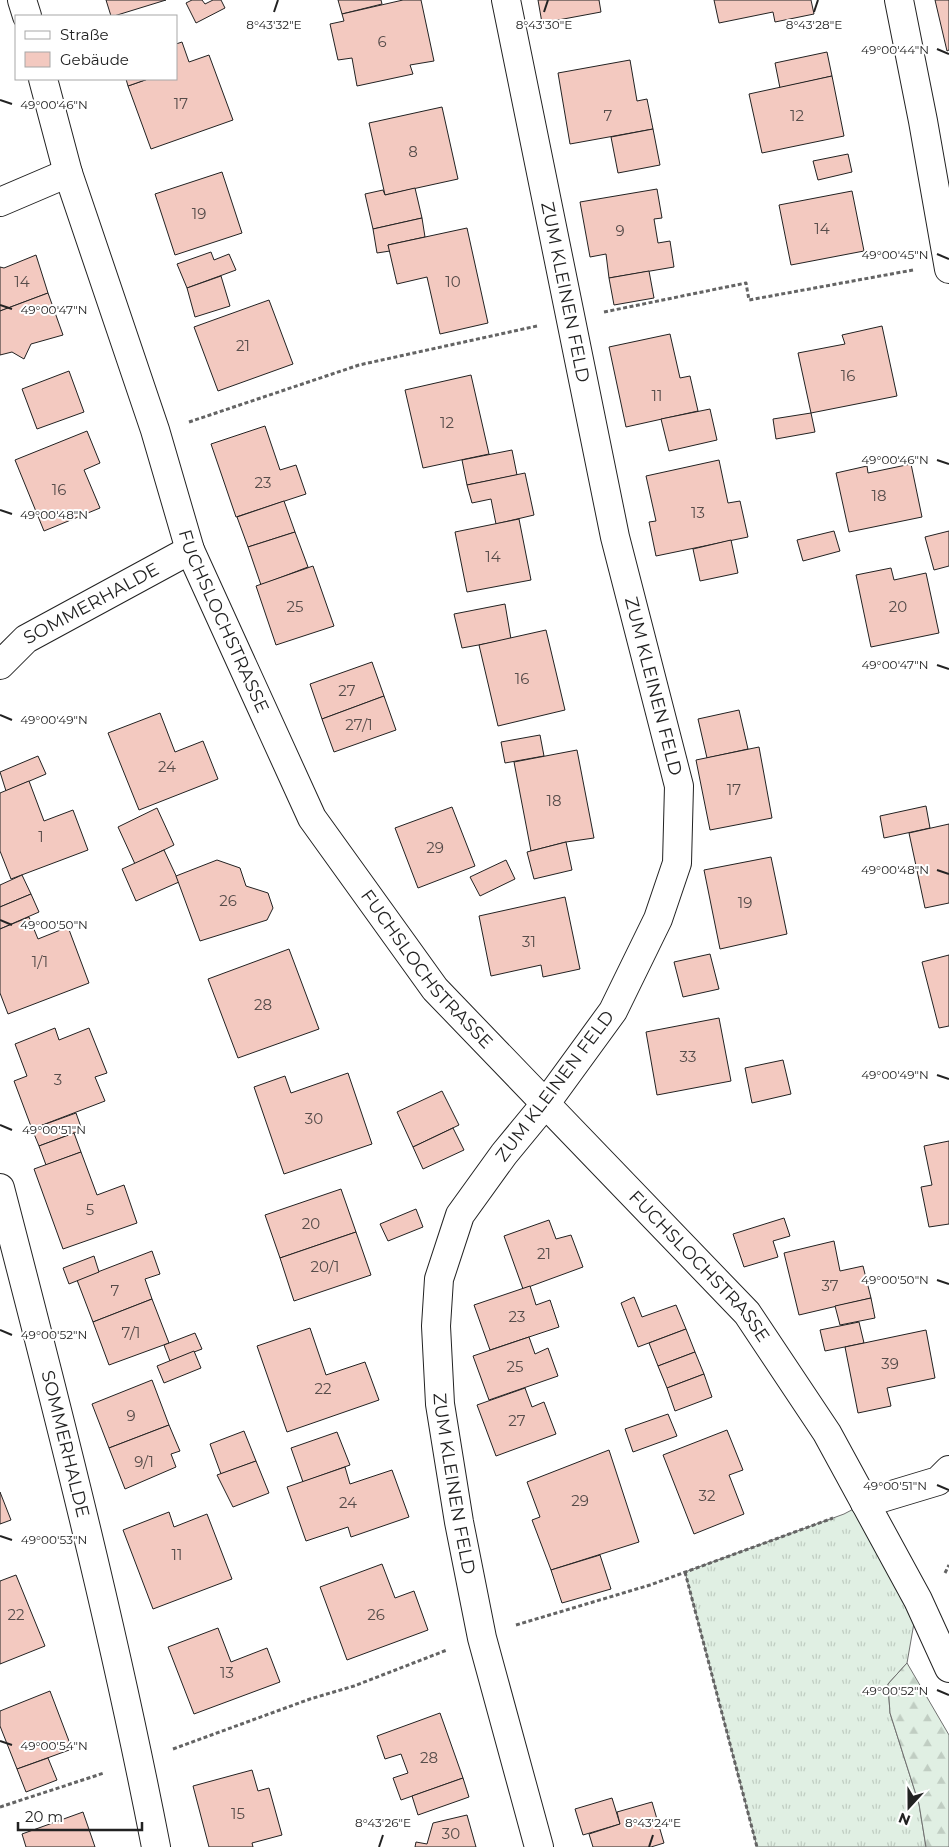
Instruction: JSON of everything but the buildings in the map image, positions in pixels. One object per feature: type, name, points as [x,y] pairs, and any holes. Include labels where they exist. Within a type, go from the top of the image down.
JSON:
[{"type":"street","points":[[22,0],[27,15]]},
{"type":"street","name":"ZUM KLEINEN FELD","points":[[506,0],[615,537],[679,786],[677,863],[658,920],[613,1011],[546,1103],[504,1154],[460,1215],[439,1279],[436,1326],[440,1404],[482,1638],[539,1847]]},
{"type":"street","points":[[899,0],[923,121],[948,266]]},
{"type":"street","name":"FUCHSLOCHSTRASSE","points":[[43,80],[68,173],[155,430],[190,550],[312,818],[435,989],[747,1312],[827,1433],[918,1600],[949,1668]]},
{"type":"street","points":[[0,202],[68,173]]},
{"type":"street","name":"SOMMERHALDE","points":[[0,665],[26,638],[190,550]]},
{"type":"street","name":"SOMMERHALDE","points":[[0,1188],[122,1681],[140,1761],[156,1847]]},
{"type":"street","points":[[864,1503],[938,1481],[949,1470]]},
{"type":"path","points":[[155,430],[185,423],[359,365],[570,319],[746,283],[749,300],[948,266]]},
{"type":"path","points":[[514,1625],[685,1572],[844,1514],[864,1503]]},
{"type":"path","points":[[685,1572],[757,1847]]},
{"type":"path","points":[[0,1807],[140,1761],[310,1699],[354,1686],[450,1650]]},
{"type":"green space","points":[[865,1503],[918,1600],[907,1663],[888,1684],[890,1713],[919,1804],[926,1847],[757,1847],[685,1572],[844,1514]]},
{"type":"green space","points":[[907,1663],[949,1735],[949,1847],[926,1847],[919,1804],[890,1713],[888,1684]]}]
